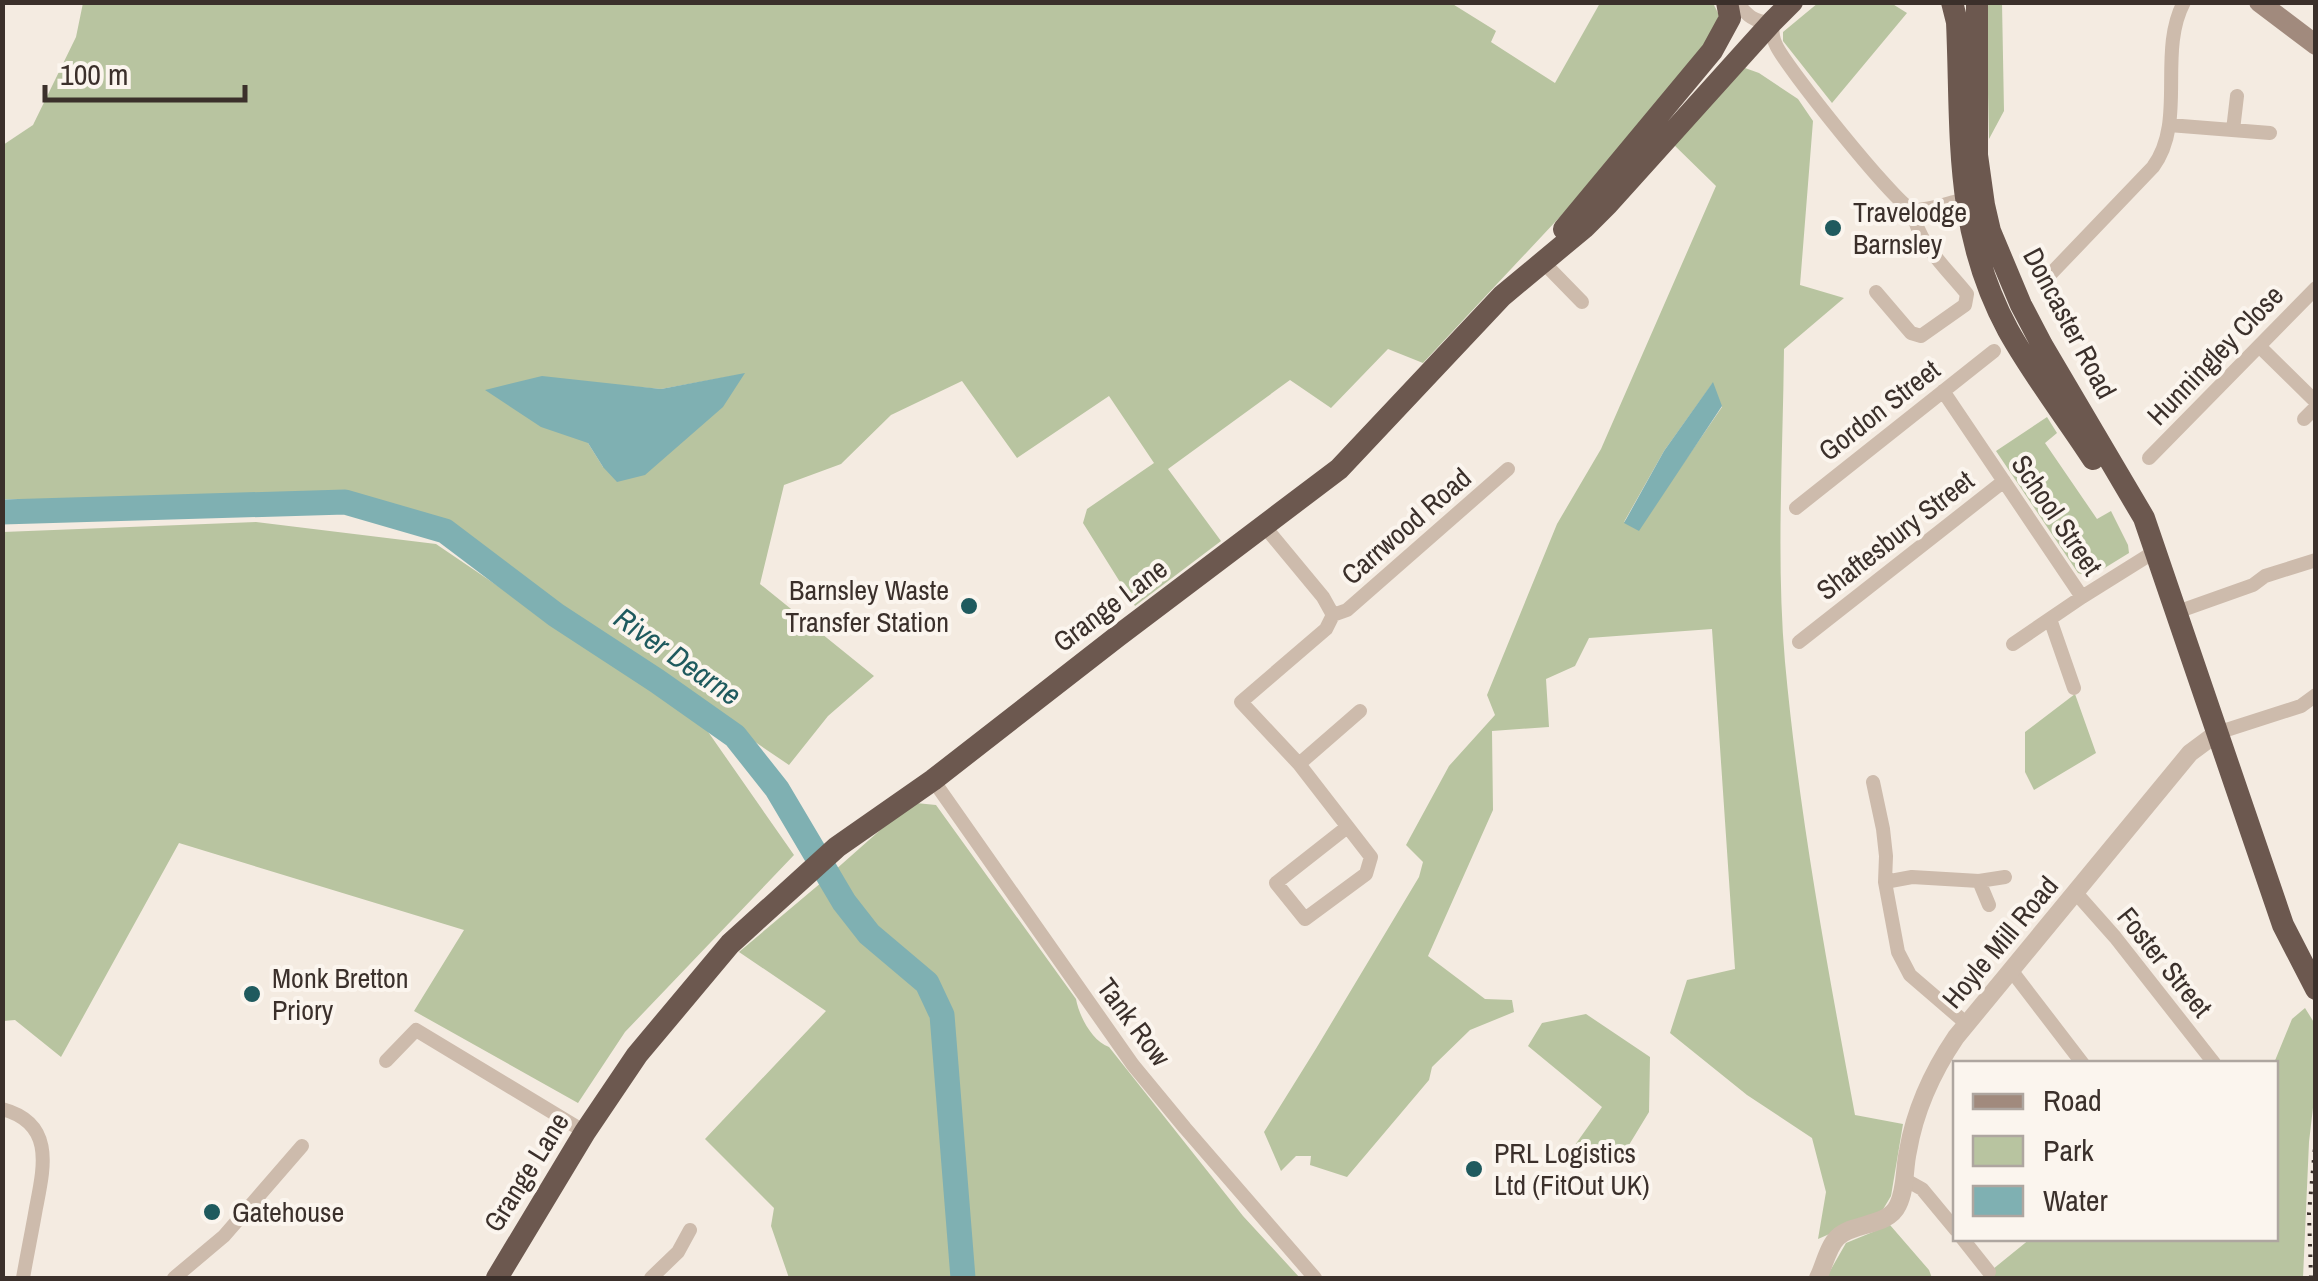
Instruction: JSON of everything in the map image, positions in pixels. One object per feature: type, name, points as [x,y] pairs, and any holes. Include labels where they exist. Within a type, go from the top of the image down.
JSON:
[{"type":"highway","points":[[1542,261],[1562,231],[1712,50],[1730,18],[1727,2]]},
{"type":"highway","name":"Grange Lane","points":[[497,1278],[585,1132],[638,1055],[730,944],[838,847],[933,780],[1339,470],[1502,296],[1608,204],[1792,2]]},
{"type":"highway","name":"Doncaster Road","points":[[1952,2],[1964,199],[1990,292],[2007,328],[2152,546]]},
{"type":"highway","name":"Doncaster Road","points":[[1977,2],[1977,156],[1990,231],[2020,305],[2144,518],[2283,925],[2316,988]]},
{"type":"main road","points":[[2259,2],[2316,45]]},
{"type":"street","points":[[1736,2],[1749,18],[1772,22],[1774,43],[1781,54],[1862,158],[1897,198],[1913,210],[1920,236],[1967,294],[1966,304],[1916,336],[1876,292]]},
{"type":"street","points":[[2042,284],[2162,154],[2169,124],[2172,42],[2184,2]]},
{"type":"street","points":[[2234,130],[2237,96]]},
{"type":"street","points":[[2169,124],[2270,133]]},
{"type":"street","points":[[1913,210],[1964,199]]},
{"type":"street","points":[[1542,261],[1582,302]]},
{"type":"street","name":"Hunningley Close","points":[[2149,458],[2316,288]]},
{"type":"street","points":[[2259,346],[2316,404],[2304,418]]},
{"type":"street","name":"Gordon Street","points":[[1796,508],[1994,352]]},
{"type":"street","name":"School Street","points":[[1943,392],[2082,598],[2152,546]]},
{"type":"street","name":"Carrwood Road","points":[[1346,828],[1276,882],[1304,919],[1366,874],[1371,857],[1298,764],[1241,702],[1326,629],[1333,615],[1347,610],[1508,470]]},
{"type":"street","name":"Shaftesbury Street","points":[[1800,642],[1823,634],[2004,481]]},
{"type":"street","name":"Carrwood Road","points":[[1264,527],[1323,597],[1333,615]]},
{"type":"street","points":[[2177,612],[2253,585],[2265,576],[2300,572],[2316,560]]},
{"type":"street","points":[[2013,644],[2082,598]]},
{"type":"street","points":[[2050,619],[2074,688]]},
{"type":"street","points":[[2217,732],[2301,706],[2316,695]]},
{"type":"street","points":[[1298,764],[1360,711]]},
{"type":"street","name":"Hoyle Mill Road","points":[[1818,1278],[1832,1244],[1841,1234],[1883,1218],[1898,1207],[1917,1116],[1967,1024],[2190,753],[2217,732]]},
{"type":"street","name":"Tank Row","points":[[933,780],[1133,1065],[1315,1278]]},
{"type":"street","points":[[1872,782],[1886,856],[1884,882],[1898,952],[1904,966],[1927,991],[1967,1024]]},
{"type":"street","points":[[1884,882],[1912,876],[1979,881],[2005,876]]},
{"type":"street","points":[[1979,881],[1990,905]]},
{"type":"street","name":"Foster Street","points":[[2076,893],[2212,1061]]},
{"type":"street","points":[[2011,970],[2080,1061]]},
{"type":"street","points":[[386,1061],[416,1030],[585,1132]]},
{"type":"street","points":[[2,1109],[31,1124],[44,1153],[23,1278]]},
{"type":"street","points":[[174,1278],[224,1236],[302,1146]]},
{"type":"street","points":[[1904,1179],[1922,1188],[1953,1226]]},
{"type":"street","points":[[652,1278],[678,1252],[690,1230]]},
{"type":"street","points":[[1964,1241],[1990,1272]]},
{"type":"green space","points":[[83,3],[1451,3],[1496,31],[1491,42],[1555,83],[1600,3],[1713,3],[1719,15],[1709,41],[1614,159],[1423,363],[1388,349],[1331,408],[1290,380],[1168,469],[1221,541],[1135,606],[1083,523],[1087,509],[1154,463],[1109,396],[1017,458],[962,381],[891,415],[841,464],[784,485],[760,584],[874,676],[828,716],[789,765],[445,531],[345,495],[3,499],[3,145],[33,125],[76,37]],"holes":[[[744,374],[603,467],[588,443],[604,384],[661,389]]]},
{"type":"green space","points":[[1818,3],[1891,3],[1907,13],[1832,103],[1783,41],[1783,32]]},
{"type":"green space","points":[[1986,3],[2002,3],[2004,111],[1989,139]]},
{"type":"green space","points":[[1745,68],[1798,99],[1813,121],[1800,285],[1844,298],[1784,349],[1782,623],[1806,833],[1855,1115],[1903,1124],[1891,1196],[1882,1211],[1818,1239],[1826,1192],[1812,1138],[1747,1095],[1670,1033],[1687,980],[1735,969],[1712,629],[1589,638],[1575,666],[1546,679],[1549,727],[1492,731],[1493,810],[1428,956],[1485,999],[1512,1000],[1514,1012],[1470,1030],[1432,1067],[1429,1080],[1347,1177],[1310,1165],[1311,1156],[1296,1156],[1281,1171],[1264,1132],[1419,877],[1423,862],[1406,845],[1449,766],[1495,715],[1487,695],[1557,524],[1601,449],[1716,186],[1671,142]],"holes":[[[1712,384],[1722,407],[1680,468],[1624,522],[1664,451]]]},
{"type":"green space","points":[[2047,417],[2057,433],[2045,443],[2097,519],[2111,511],[2128,545],[2129,553],[2090,577],[2078,573],[1996,451]]},
{"type":"green space","points":[[256,522],[436,544],[704,726],[794,855],[625,1032],[578,1103],[414,1011],[464,930],[179,843],[61,1057],[15,1020],[3,1021],[3,532]]},
{"type":"green space","points":[[2075,694],[2096,753],[2034,790],[2025,772],[2025,732]]},
{"type":"green space","points":[[916,803],[936,805],[1076,999],[1092,1034],[1109,1047],[1243,1216],[1300,1278],[969,1278],[947,1013],[931,977],[844,896],[834,871]]},
{"type":"green space","points":[[822,882],[858,935],[920,986],[935,1034],[955,1278],[789,1278],[771,1226],[774,1208],[705,1139],[826,1011],[739,952]]},
{"type":"green space","points":[[2305,1008],[2315,1024],[2316,1082],[2309,1142],[2303,1278],[1982,1278],[2028,1241],[2278,1241],[2278,1061],[2275,1061],[2292,1019]]},
{"type":"green space","points":[[1586,1014],[1650,1057],[1649,1112],[1618,1163],[1575,1145],[1602,1107],[1528,1046],[1542,1023]]},
{"type":"green space","points":[[1890,1225],[1932,1278],[1826,1278],[1846,1243]]},
{"type":"water","points":[[745,373],[723,407],[645,475],[617,482],[588,443],[541,427],[485,390],[542,376],[661,389]]},
{"type":"water","points":[[1713,382],[1722,406],[1639,531],[1624,523],[1664,451]]},
{"type":"waterway","name":"River Dearne","points":[[2,512],[345,502],[445,531],[556,615],[735,736],[777,789],[844,902],[869,934],[927,983],[942,1015],[963,1278]]},
{"type":"railway","points":[[2311,1278],[2309,1213],[2316,1136]]},
{"type":"place","name":"Travelodge Barnsley","points":[[1833,228]]},
{"type":"place","name":"Barnsley Waste Transfer Station","points":[[969,606]]},
{"type":"place","name":"Monk Bretton Priory","points":[[252,994]]},
{"type":"place","name":"PRL Logistics Ltd (FitOut UK)","points":[[1474,1169]]},
{"type":"place","name":"Gatehouse","points":[[212,1212]]}]
